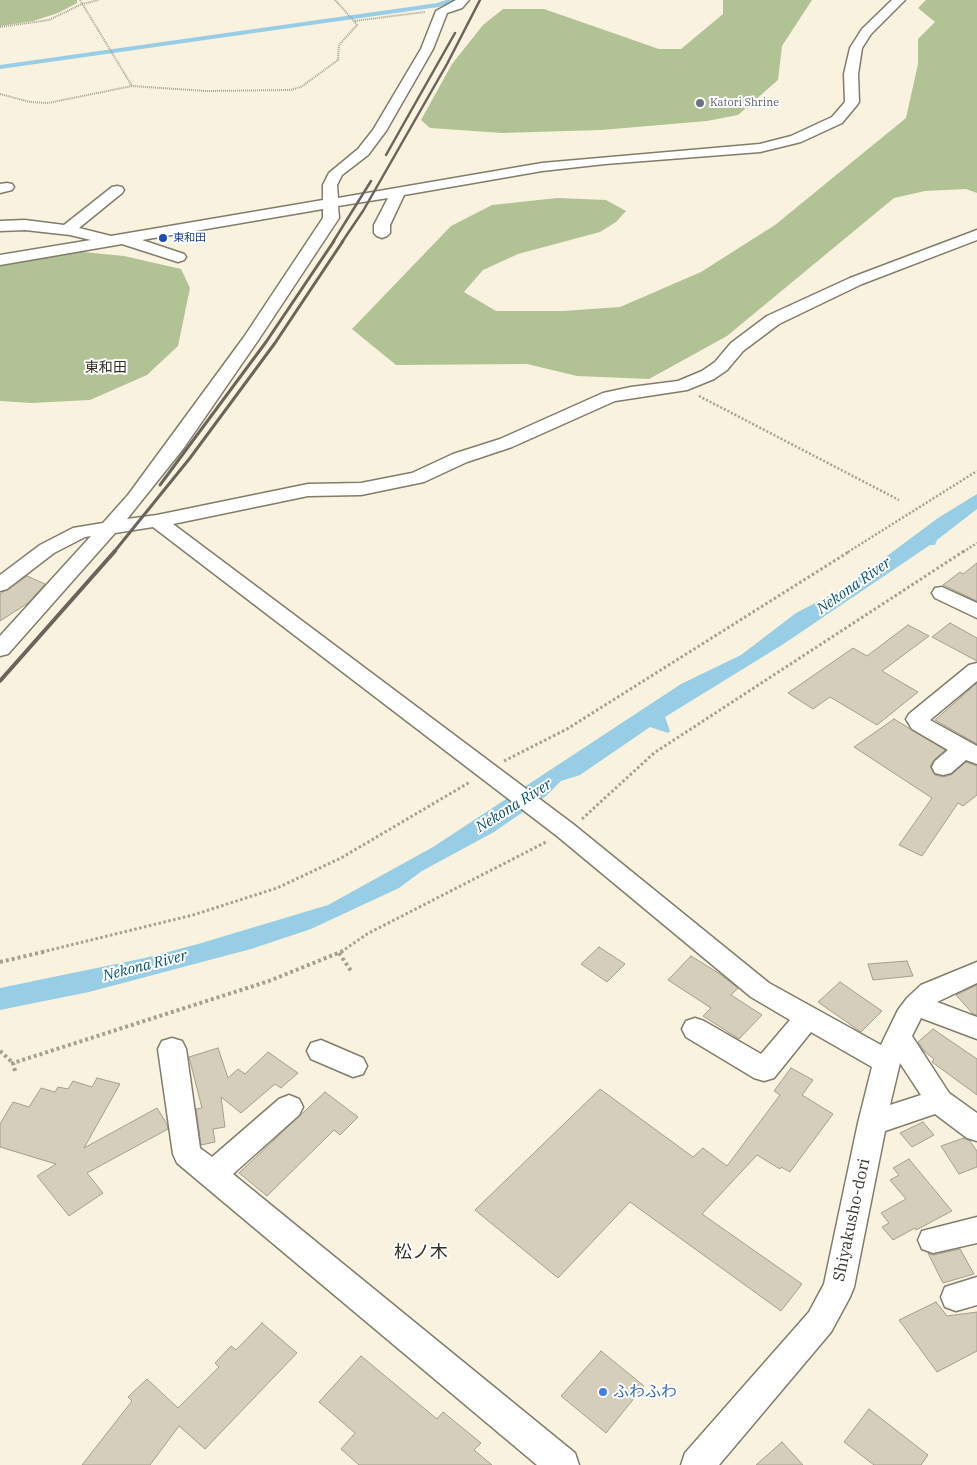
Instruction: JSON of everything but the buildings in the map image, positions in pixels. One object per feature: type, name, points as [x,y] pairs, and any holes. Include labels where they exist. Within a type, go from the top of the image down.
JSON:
[{"type":"street","points":[[0,648],[135,499],[176,445],[251,339],[330,218],[330,185],[336,173],[363,152],[379,130],[427,49],[440,14],[458,5],[463,0]]},
{"type":"street","points":[[0,260],[542,167],[760,148],[796,140],[837,120],[852,102],[851,74],[856,48],[866,32],[899,0]]},
{"type":"street","points":[[66,230],[117,190]]},
{"type":"street","points":[[382,233],[382,225],[398,192]]},
{"type":"street","points":[[0,226],[25,225],[66,230],[119,240],[178,257]]},
{"type":"street","points":[[0,585],[8,567],[80,532],[157,521],[308,490],[360,489],[417,478],[460,458],[506,443],[609,397],[631,392],[681,386],[708,375],[720,366],[737,347],[773,320],[856,282],[977,235]]},
{"type":"street","points":[[157,521],[567,832],[624,886],[760,990],[808,1017],[893,1049],[939,1101],[977,1129]]},
{"type":"street","points":[[942,592],[977,611]]},
{"type":"street","points":[[970,752],[920,724],[917,719],[977,670]]},
{"type":"street","points":[[943,768],[970,752]]},
{"type":"street","name":"Shiyakusho-dori","points":[[698,1465],[820,1322],[839,1287],[872,1123],[893,1049],[916,1005],[930,992],[977,972]]},
{"type":"street","points":[[916,1005],[977,1028]]},
{"type":"street","points":[[695,1029],[764,1070],[808,1017]]},
{"type":"street","points":[[172,1049],[187,1154],[563,1465]]},
{"type":"street","points":[[321,1051],[353,1066]]},
{"type":"street","points":[[872,1123],[939,1101]]},
{"type":"street","points":[[212,1175],[289,1107]]},
{"type":"street","points":[[933,1240],[977,1230]]},
{"type":"path","points":[[80,0],[132,86]]},
{"type":"path","points":[[0,27],[49,20],[82,4],[98,0]]},
{"type":"path","points":[[0,94],[30,102],[48,103],[132,86],[206,91],[270,91],[301,87],[338,60],[339,45],[357,25],[335,0]]},
{"type":"path","points":[[354,21],[445,10]]},
{"type":"path","points":[[681,386],[899,500]]},
{"type":"path","points":[[0,962],[193,915],[277,888],[341,858],[567,729],[977,471]]},
{"type":"path","points":[[13,1063],[269,981],[339,953],[367,934],[567,832],[654,753],[977,543]]},
{"type":"path","points":[[339,953],[351,971]]},
{"type":"path","points":[[0,1052],[13,1063],[15,1071]]},
{"type":"green space","points":[[0,0],[77,0],[77,3],[58,13],[33,21],[0,26]]},
{"type":"green space","points":[[723,0],[812,0],[782,46],[778,80],[738,115],[707,121],[601,130],[502,133],[430,128],[421,120],[452,64],[483,25],[503,9],[544,9],[659,49],[681,49],[723,14]]},
{"type":"green space","points":[[926,0],[977,0],[977,193],[966,189],[925,191],[894,198],[727,336],[649,379],[577,376],[527,364],[396,365],[352,329],[451,226],[492,205],[557,198],[606,200],[626,211],[616,222],[600,232],[518,254],[483,270],[464,292],[496,311],[563,311],[620,307],[701,272],[775,225],[906,118],[918,64],[918,39],[935,22],[918,8]]},
{"type":"green space","points":[[73,251],[124,256],[181,269],[190,288],[178,346],[147,375],[90,400],[31,403],[0,401],[0,257]]},
{"type":"water","name":"Nekona River","points":[[977,494],[977,509],[937,540],[935,545],[930,545],[782,645],[665,717],[670,731],[668,733],[650,727],[580,775],[561,781],[546,796],[494,832],[422,871],[399,888],[311,929],[251,949],[89,992],[0,1010],[0,988],[145,958],[328,905],[433,847],[681,684],[741,655],[796,613],[844,588],[938,518]]},
{"type":"waterway","points":[[0,67],[438,5],[452,0]]},
{"type":"railway","points":[[342,242],[363,211],[447,64],[480,0]]},
{"type":"railway","points":[[386,155],[455,33]]},
{"type":"railway","points":[[333,242],[371,181]]},
{"type":"railway","points":[[160,485],[266,342],[334,241]]},
{"type":"railway","points":[[114,552],[190,458],[275,343],[343,241]]},
{"type":"railway","points":[[0,681],[115,551]]},
{"type":"place","name":"Katori Shrine","points":[[700,103]]},
{"type":"place","name":"東和田","points":[[163,238]]},
{"type":"place","name":"ふわふわ","points":[[603,1392]]},
{"type":"district","name":"東和田","points":[[106,368]]},
{"type":"district","name":"松ノ木","points":[[421,1253]]}]
